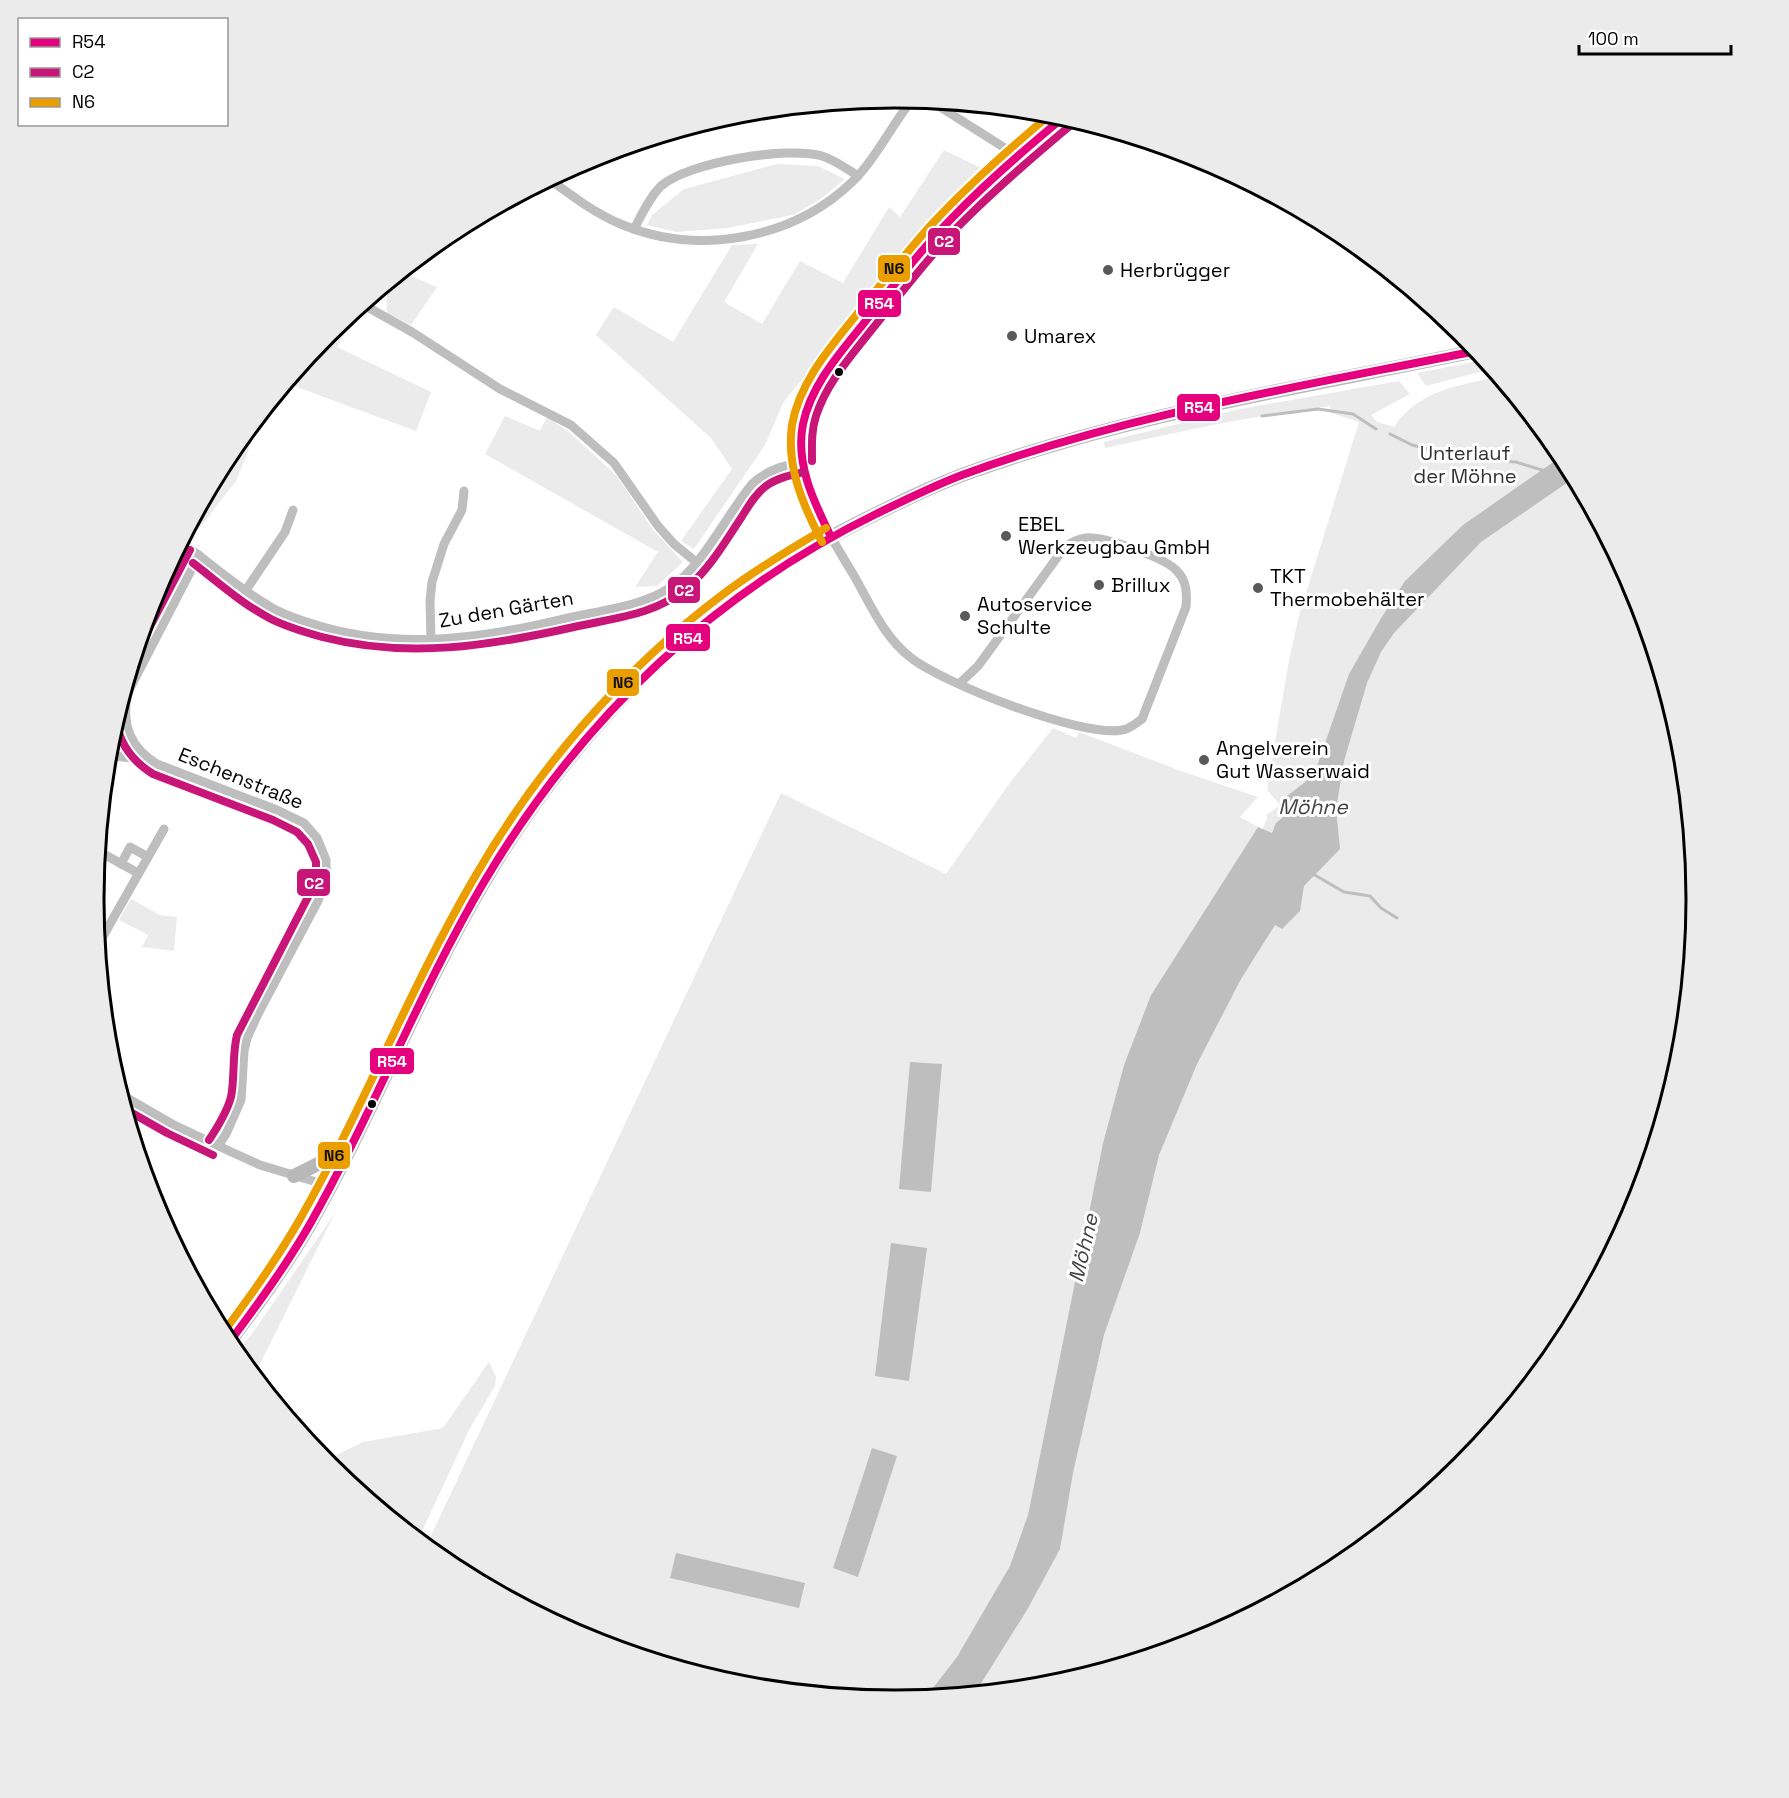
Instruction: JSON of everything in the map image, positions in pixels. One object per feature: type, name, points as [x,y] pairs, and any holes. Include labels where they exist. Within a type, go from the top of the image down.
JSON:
[{"type":"main road","points":[[235,1335],[275,1279],[309,1225],[482,885],[529,812],[578,748],[641,680],[714,615],[777,568],[831,537],[963,474],[1067,441],[1206,405],[1466,353]]},
{"type":"main road","points":[[294,1176],[322,1162],[352,1142]]},
{"type":"street","points":[[557,184],[599,213],[634,229],[658,235],[697,239],[753,235],[788,224],[816,211],[833,199],[858,176],[906,108]]},
{"type":"street","points":[[945,110],[1016,157]]},
{"type":"street","points":[[959,684],[978,666],[1064,548],[1070,543],[1086,538],[1106,539],[1169,563],[1179,572],[1184,582],[1187,594],[1186,607],[1142,719],[1122,730],[1089,727],[1043,718],[959,684],[910,658],[874,615],[831,537],[809,489],[802,462],[803,423],[806,411],[821,381],[858,330],[927,245],[1016,157],[1055,124]]},
{"type":"street","points":[[634,229],[647,204],[661,187],[677,176],[711,164],[777,155],[812,154],[823,157],[858,176]]},
{"type":"street","points":[[369,308],[412,332],[500,389],[572,425],[614,463],[658,526],[674,544],[696,562]]},
{"type":"street","name":"Zu den Gärten","points":[[187,546],[270,607],[327,628],[377,638],[431,640],[479,636],[529,627],[640,601],[671,588],[696,562],[752,483],[761,475],[802,462]]},
{"type":"street","points":[[431,640],[432,582],[444,544],[462,510],[464,491]]},
{"type":"street","points":[[246,590],[285,531],[293,510]]},
{"type":"street","points":[[134,680],[199,555]]},
{"type":"street","points":[[117,756],[131,758],[144,756],[131,739],[126,713]]},
{"type":"street","name":"Eschenstraße","points":[[144,756],[157,764],[277,810],[304,823],[317,838],[326,860],[326,879],[318,901],[258,1014],[248,1038],[244,1051],[241,1100],[218,1146]]},
{"type":"street","points":[[105,933],[164,829]]},
{"type":"street","points":[[121,864],[130,847],[148,856]]},
{"type":"street","points":[[105,855],[138,873]]},
{"type":"street","points":[[129,1100],[260,1165],[330,1186]]},
{"type":"street","points":[[133,1115],[138,1106]]},
{"type":"green space","points":[[944,150],[981,168],[934,216],[783,403],[765,445],[694,549],[681,541],[732,469],[711,438],[596,335],[614,307],[673,342],[732,245],[758,244],[724,302],[762,324],[800,261],[843,283],[889,207],[900,217]]},
{"type":"green space","points":[[777,164],[818,166],[845,179],[822,198],[793,215],[727,228],[676,232],[647,225],[652,215],[684,189]]},
{"type":"green space","points":[[408,275],[437,287],[411,325],[387,313],[387,292]]},
{"type":"green space","points":[[347,328],[337,347],[431,392],[416,431],[293,386]]},
{"type":"green space","points":[[1475,362],[1483,371],[1426,386],[1417,373]]},
{"type":"green space","name":"Unterlauf der Möhne","points":[[1490,379],[1522,417],[1552,460],[1580,504],[1604,549],[1644,645],[1659,694],[1679,796],[1686,899],[1679,1002],[1659,1104],[1644,1153],[1604,1249],[1580,1295],[1522,1381],[1489,1421],[1416,1494],[1376,1527],[1334,1557],[1290,1584],[1197,1630],[1149,1648],[1049,1675],[998,1683],[894,1690],[843,1688],[740,1675],[690,1663],[592,1630],[545,1608],[499,1584],[429,1539],[781,793],[946,874],[1009,784],[1053,728],[1076,738],[1079,732],[1181,771],[1258,797],[1240,817],[1258,827],[1151,995],[1124,1065],[1103,1143],[1029,1511],[1210,909],[1263,828],[1266,815],[1280,805],[1267,790],[1289,660],[1299,616],[1359,422],[1331,413],[1330,406],[1245,419],[1105,448],[1104,442],[1240,409],[1399,381],[1410,394],[1371,415],[1377,422],[1394,427],[1414,405],[1427,397],[1454,387]],"holes":[[[1156,1166],[1140,1233],[1104,1335],[1081,1435],[1086,1381]]]},
{"type":"green space","points":[[505,416],[540,431],[547,417],[569,432],[616,475],[653,530],[683,562],[657,586],[635,587],[658,552],[485,454]]},
{"type":"green space","points":[[255,435],[236,481],[194,535],[209,503]]},
{"type":"green space","points":[[131,899],[160,915],[177,917],[174,951],[142,947],[148,935],[119,920]]},
{"type":"green space","points":[[335,1213],[258,1368],[242,1345]]},
{"type":"green space","points":[[489,1362],[496,1377],[495,1386],[470,1428],[421,1533],[373,1494],[333,1456],[363,1442],[443,1428]]},
{"type":"water","name":"Möhne","points":[[1553,462],[1567,483],[1481,542],[1394,633],[1381,652],[1367,683],[1344,761],[1336,809],[1340,849],[1304,886],[1300,911],[1282,929],[1275,925],[1241,979],[1197,1064],[1159,1155],[1140,1233],[1104,1335],[1073,1473],[1060,1549],[1027,1610],[980,1685],[933,1689],[957,1657],[1010,1566],[1028,1515],[1103,1143],[1124,1065],[1151,995],[1258,827],[1272,833],[1276,823],[1290,811],[1282,800],[1314,775],[1349,674],[1405,581],[1463,525]]},
{"type":"water","points":[[910,1062],[942,1064],[931,1192],[899,1189]]},
{"type":"water","points":[[891,1243],[927,1248],[909,1381],[875,1376]]},
{"type":"water","points":[[872,1448],[897,1456],[858,1577],[833,1568]]},
{"type":"water","points":[[676,1553],[805,1583],[799,1608],[670,1578]]},
{"type":"waterway","points":[[1262,416],[1318,409],[1353,414],[1376,429]]},
{"type":"waterway","points":[[1390,434],[1412,445],[1465,458],[1516,462],[1545,471]]},
{"type":"waterway","points":[[1313,874],[1344,892],[1370,896],[1381,908],[1397,918]]},
{"type":"transit line","name":"N6","points":[[822,542],[808,514],[791,456],[792,425],[808,382],[834,343],[932,224],[990,167],[1041,122]]},
{"type":"transit line","name":"R54","points":[[831,537],[808,482],[802,454],[803,424],[819,383],[906,269],[940,231],[993,179],[1055,125]]},
{"type":"transit line","name":"C2","points":[[812,461],[816,416],[833,380],[849,359],[949,236],[1008,179],[1068,128]]},
{"type":"transit line","name":"R54","points":[[235,1335],[281,1270],[310,1224],[355,1139],[460,924],[521,824],[562,769],[606,717],[653,669],[704,624],[758,584],[815,547],[876,514],[962,475],[1088,435],[1152,418],[1466,353]]},
{"type":"transit line","name":"C2","points":[[193,563],[260,613],[283,624],[322,637],[354,644],[417,649],[511,640],[619,618],[648,610],[676,596],[696,580],[710,563],[762,489],[779,479],[804,472]]},
{"type":"transit line","name":"N6","points":[[229,1325],[263,1278],[300,1219],[345,1135],[450,922],[473,880],[524,800],[583,725],[649,656],[722,595],[826,528]]},
{"type":"transit line","name":"C2","points":[[158,610],[190,550]]},
{"type":"transit line","name":"C2","points":[[121,738],[133,757],[153,774],[273,820],[297,832],[308,844],[316,862],[316,877],[308,897],[237,1035],[231,1097],[209,1140]]},
{"type":"transit line","name":"C2","points":[[133,1114],[213,1155]]},
{"type":"place","name":"Herbrügger","points":[[1108,270]]},
{"type":"place","name":"Umarex","points":[[1012,336]]},
{"type":"place","name":"EBEL Werkzeugbau GmbH","points":[[1006,536]]},
{"type":"place","name":"Brillux","points":[[1099,585]]},
{"type":"place","name":"TKT Thermobehälter","points":[[1258,588]]},
{"type":"place","name":"Autoservice Schulte","points":[[965,616]]},
{"type":"place","name":"Angelverein Gut Wasserwaid","points":[[1204,760]]}]
